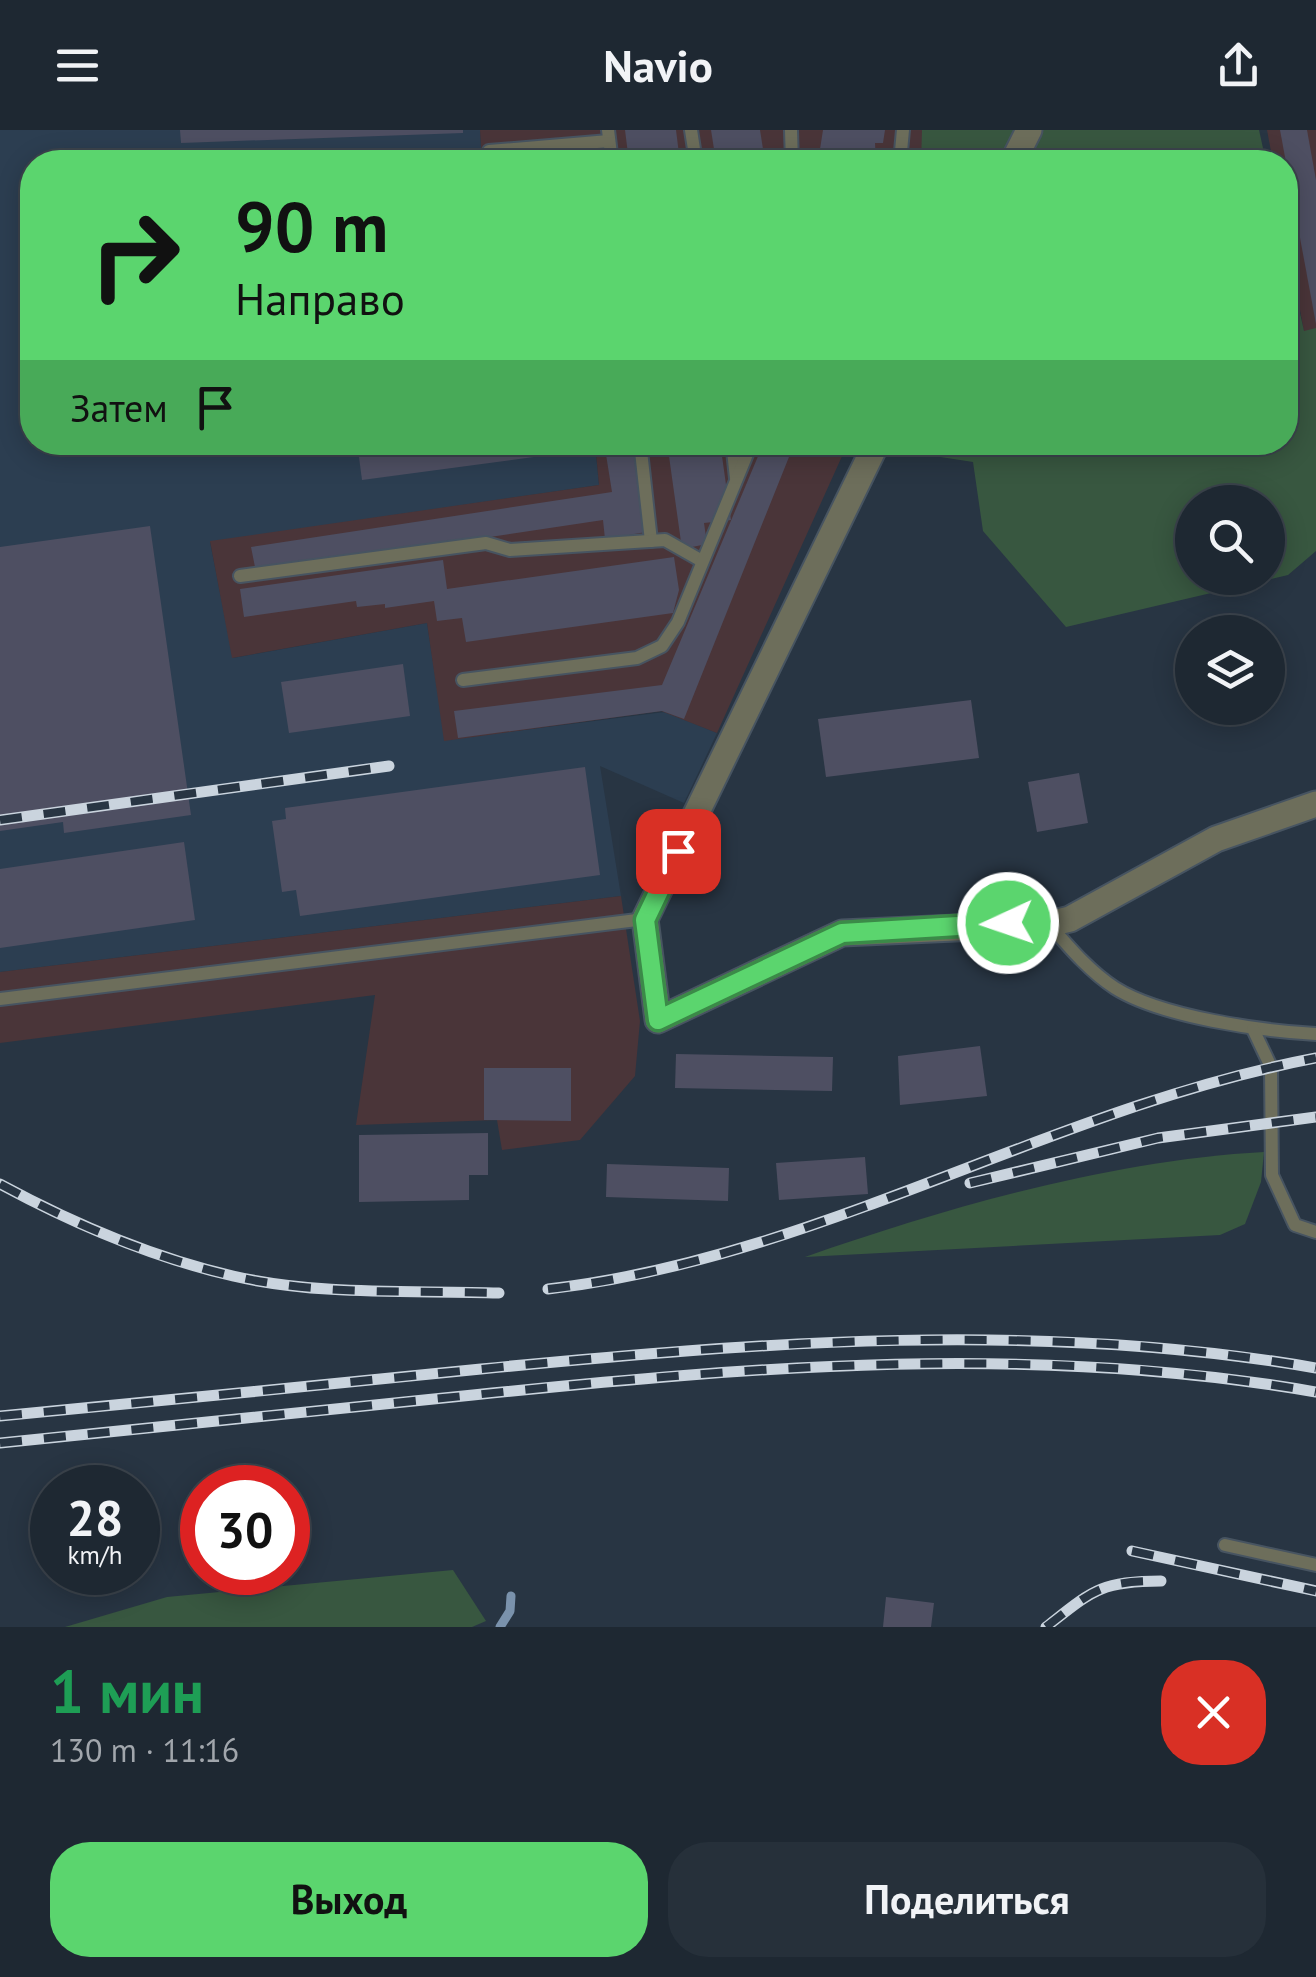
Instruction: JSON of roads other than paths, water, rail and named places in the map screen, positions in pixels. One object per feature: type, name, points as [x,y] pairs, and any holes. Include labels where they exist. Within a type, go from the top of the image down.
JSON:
[{"type":"street","points":[[871,455],[645,920],[658,1020],[842,933],[1048,924],[1094,909],[1216,839],[1316,804]]},
{"type":"lane","points":[[489,150],[609,135]]},
{"type":"lane","points":[[641,455],[650,542]]},
{"type":"lane","points":[[733,455],[736,480]]},
{"type":"lane","points":[[463,680],[652,654],[671,636],[747,455]]},
{"type":"lane","points":[[240,576],[486,543],[510,550],[665,540],[702,561]]},
{"type":"lane","points":[[0,999],[645,920]]},
{"type":"lane","points":[[1048,924],[1097,975],[1119,990],[1254,1029],[1316,1034]]},
{"type":"lane","points":[[1254,1029],[1270,1067],[1272,1176],[1294,1225],[1316,1232]]},
{"type":"lane","points":[[1225,1545],[1316,1565]]},
{"type":"waterway","points":[[500,1627],[510,1611],[511,1596]]},
{"type":"railway","points":[[0,820],[389,766]]},
{"type":"railway","points":[[548,1289],[648,1272],[745,1247],[1122,1111],[1218,1081],[1316,1058]]},
{"type":"railway","points":[[970,1183],[1158,1138],[1316,1117]]},
{"type":"railway","points":[[0,1184],[114,1238],[233,1276],[299,1287],[499,1293]]},
{"type":"railway","points":[[0,1416],[585,1359],[899,1340],[1108,1344],[1316,1368]]},
{"type":"railway","points":[[0,1443],[578,1385],[789,1368],[895,1364],[1106,1368],[1316,1392]]},
{"type":"railway","points":[[1132,1551],[1316,1591]]},
{"type":"railway","points":[[1046,1627],[1098,1590],[1124,1583],[1161,1581]]}]
